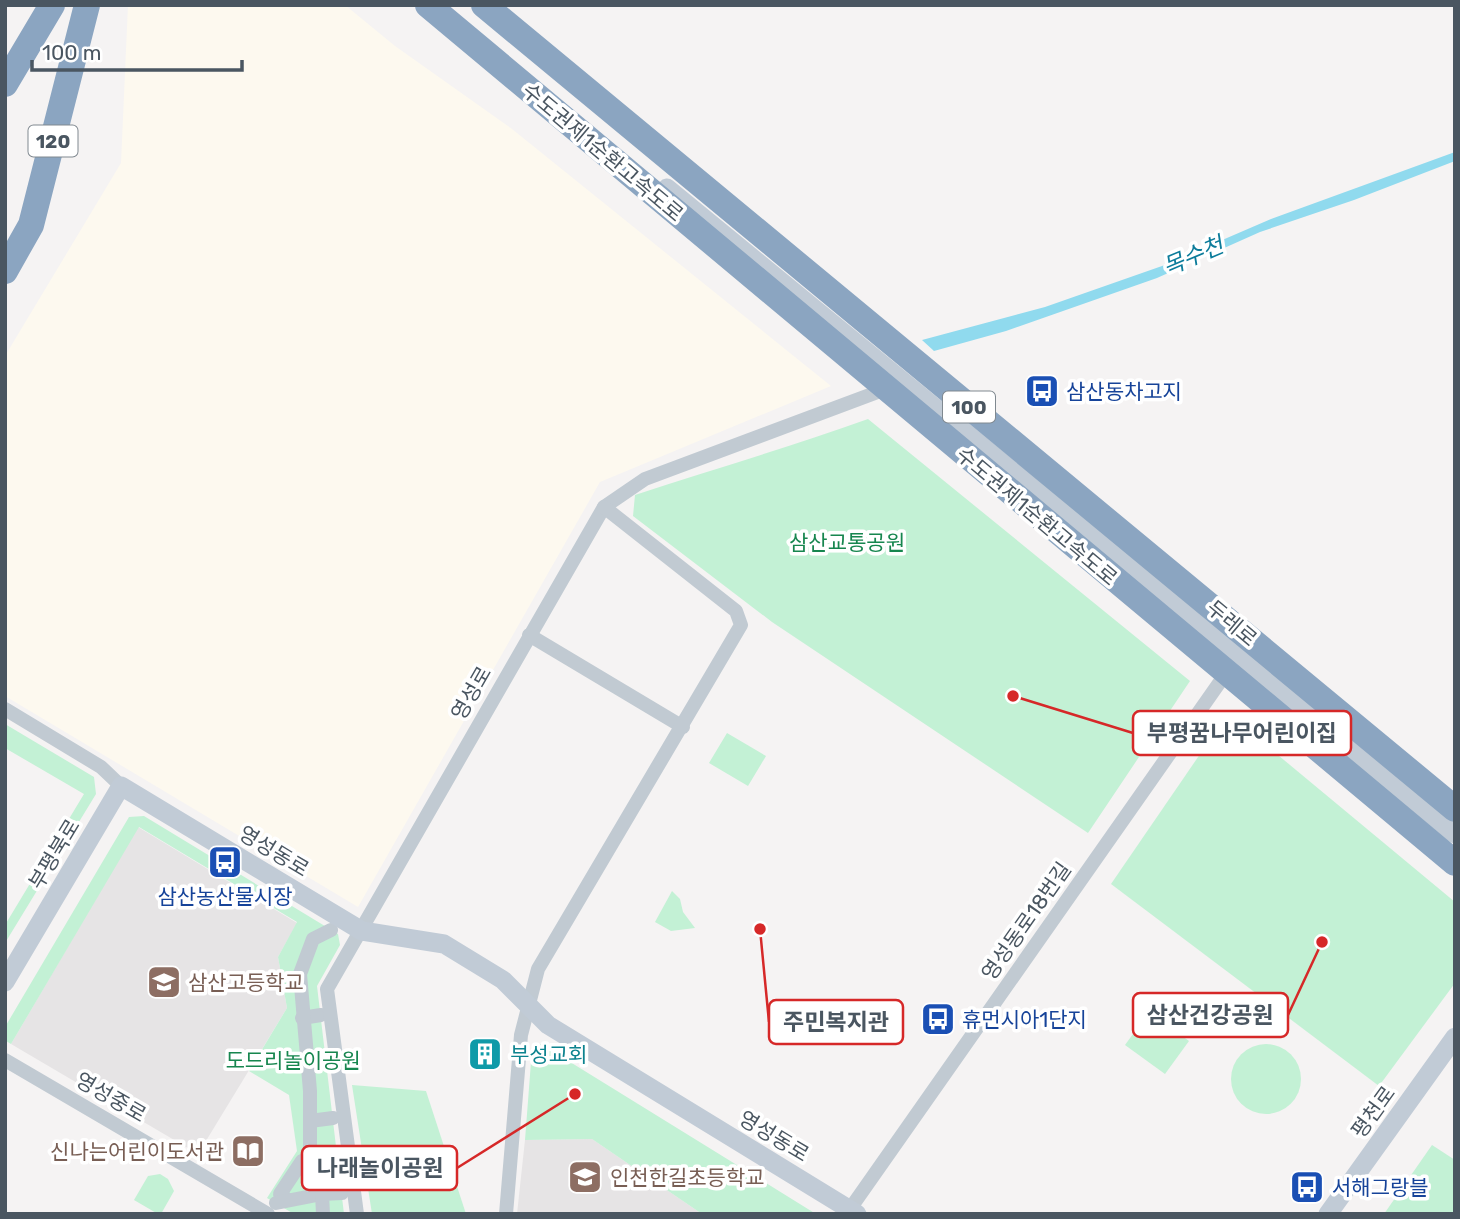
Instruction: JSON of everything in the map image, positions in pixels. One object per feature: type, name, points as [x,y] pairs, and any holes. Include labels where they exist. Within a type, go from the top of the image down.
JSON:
[{"type":"highway","points":[[5,84],[52,5]]},
{"type":"highway","name":"120","points":[[5,271],[31,225],[87,5]]},
{"type":"highway","name":"수도권제1순환고속도로","points":[[428,5],[1455,863]]},
{"type":"highway","name":"수도권제1순환고속도로","points":[[484,5],[1455,809]]},
{"type":"street","name":"두레로","points":[[607,139],[1455,834]]},
{"type":"street","name":"영성로","points":[[357,1214],[327,989],[362,931],[372,905],[604,508],[645,479],[905,382]]},
{"type":"street","points":[[506,1214],[521,1035],[538,969],[737,636],[741,625],[736,611],[604,508]]},
{"type":"street","points":[[529,635],[682,727]]},
{"type":"street","name":"영성동로18번길","points":[[853,1211],[1237,657]]},
{"type":"street","name":"영성동로","points":[[5,709],[101,767],[121,786],[362,931],[444,944],[503,980],[548,1025],[853,1211]]},
{"type":"street","name":"부평북로","points":[[5,982],[121,786]]},
{"type":"street","points":[[323,1214],[322,1194],[310,1146],[310,1090],[300,974],[313,939],[331,930]]},
{"type":"street","points":[[302,1018],[321,1015]]},
{"type":"street","name":"평천로","points":[[1328,1214],[1455,1037]]},
{"type":"street","name":"영성중로","points":[[5,1060],[277,1206]]},
{"type":"street","points":[[310,1121],[333,1118]]},
{"type":"street","points":[[315,1167],[302,1161],[280,1194],[277,1206],[322,1194],[342,1193]]},
{"type":"shaded area","points":[[128,5],[345,5],[395,46],[512,129],[831,386],[600,482],[358,907],[5,696],[5,356],[121,163]]},
{"type":"shaded area","name":"삼산고등학교","points":[[138,827],[297,923],[278,957],[287,1008],[198,1154],[11,1044]]},
{"type":"shaded area","name":"인천한길초등학교","points":[[592,1139],[702,1214],[517,1214],[525,1140]]},
{"type":"green space","name":"삼산교통공원","points":[[868,419],[1190,681],[1088,833],[772,622],[633,516],[635,495]]},
{"type":"green space","points":[[1237,721],[1455,902],[1455,983],[1379,1086],[1111,884],[1220,725]]},
{"type":"green space","points":[[5,724],[94,777],[96,794],[5,943],[5,925],[84,794],[5,748]]},
{"type":"green space","points":[[727,733],[766,756],[748,786],[709,763]]},
{"type":"green space","name":"도드리놀이공원","points":[[144,816],[338,934],[340,945],[317,986],[344,1214],[294,1214],[267,1198],[297,1151],[289,1095],[249,1071],[287,1008],[278,957],[297,922],[139,827],[11,1044],[6,1041],[5,1027],[129,817]]},
{"type":"green space","points":[[672,891],[680,899],[683,912],[695,928],[671,931],[655,922]]},
{"type":"green space","points":[[1149,1012],[1189,1041],[1165,1074],[1125,1045]]},
{"type":"green space","points":[[541,1044],[816,1214],[702,1214],[592,1139],[525,1140],[532,1049]]},
{"type":"green space","points":[[1266,1044],[1285,1050],[1295,1060],[1301,1079],[1295,1098],[1285,1108],[1266,1114],[1247,1108],[1237,1098],[1231,1079],[1237,1060],[1247,1050]]},
{"type":"green space","points":[[352,1085],[426,1091],[466,1214],[372,1214]]},
{"type":"green space","points":[[1432,1145],[1455,1160],[1455,1214],[1384,1214]]},
{"type":"green space","points":[[160,1174],[168,1179],[174,1191],[161,1214],[158,1214],[134,1200],[148,1176]]},
{"type":"water","name":"목수천","points":[[1455,152],[1455,161],[1260,232],[1157,278],[1006,331],[934,351],[922,340],[1045,307],[1162,266],[1271,219]]},
{"type":"place","name":"삼산동차고지","points":[[1042,391]]},
{"type":"place","name":"부평꿈나무어린이집","points":[[1013,696]]},
{"type":"place","name":"삼산농산물시장","points":[[225,862]]},
{"type":"place","name":"주민복지관","points":[[760,929]]},
{"type":"place","name":"삼산건강공원","points":[[1322,942]]},
{"type":"place","name":"삼산고등학교","points":[[164,982]]},
{"type":"place","name":"휴먼시아1단지","points":[[938,1019]]},
{"type":"place","name":"부성교회","points":[[485,1054]]},
{"type":"place","name":"나래놀이공원","points":[[575,1094]]},
{"type":"place","name":"신나는어린이도서관","points":[[248,1151]]},
{"type":"place","name":"인천한길초등학교","points":[[585,1177]]},
{"type":"place","name":"서해그랑블","points":[[1307,1187]]}]
